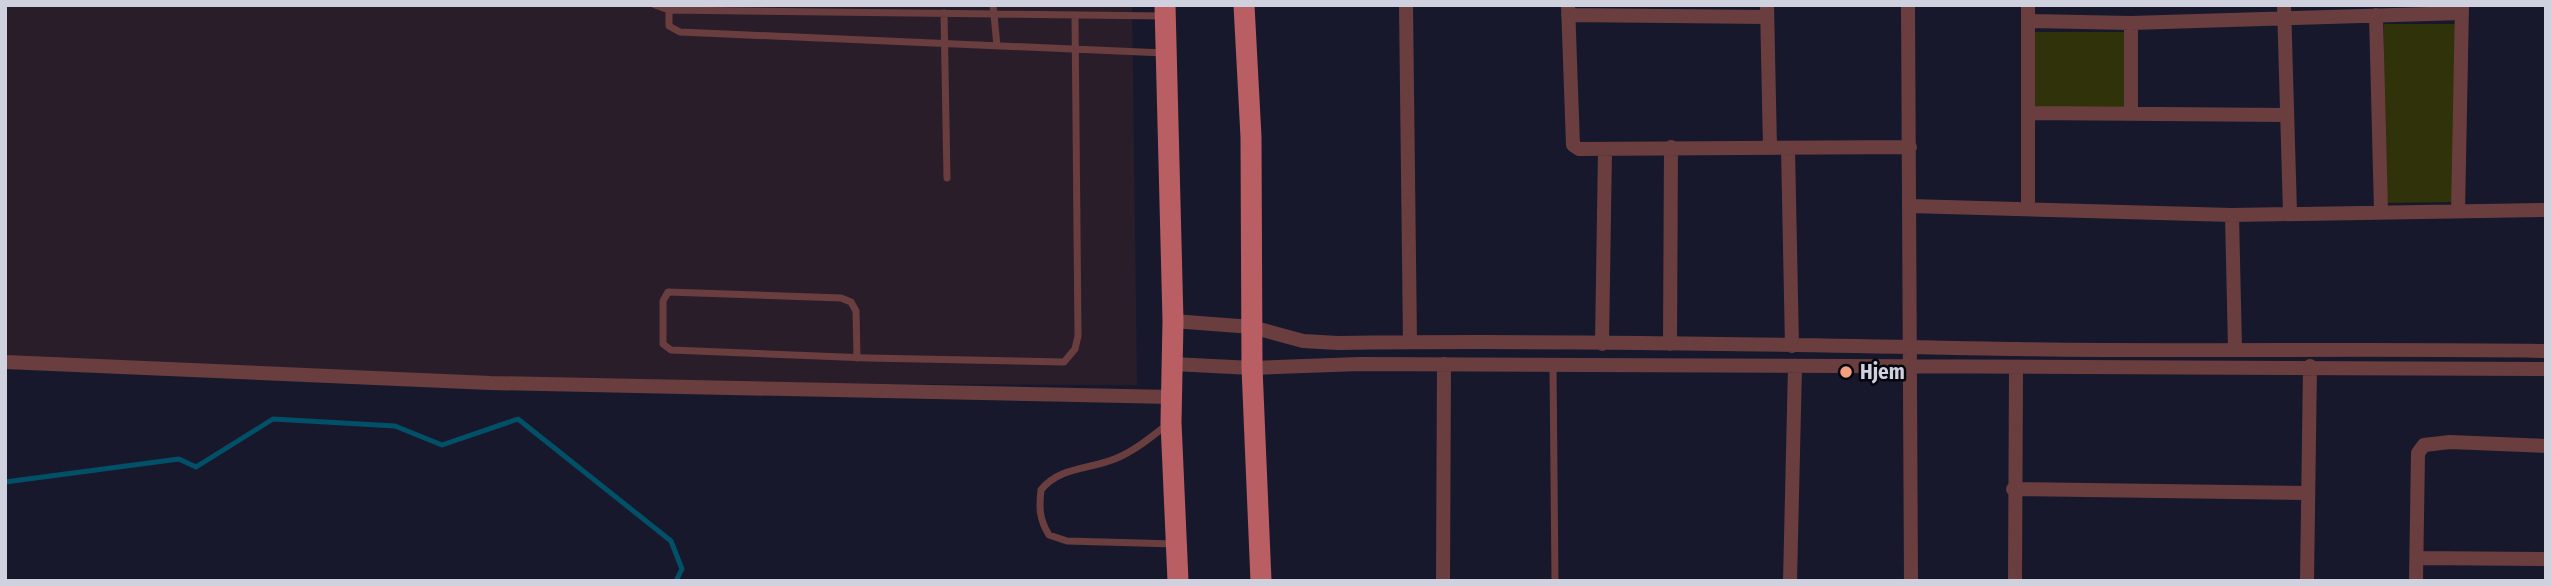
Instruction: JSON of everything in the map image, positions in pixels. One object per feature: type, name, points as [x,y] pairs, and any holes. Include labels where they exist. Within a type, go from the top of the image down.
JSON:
[{"type":"main road","points":[[1244,5],[1251,149],[1252,368],[1261,581]]},
{"type":"main road","points":[[1165,11],[1173,321],[1171,422],[1179,544],[1178,581]]},
{"type":"street","points":[[1406,5],[1410,342]]},
{"type":"street","points":[[1908,5],[1911,581]]},
{"type":"street","points":[[2028,5],[2028,208]]},
{"type":"street","points":[[2028,21],[2131,23],[2284,11],[2375,15],[2462,9],[2458,211]]},
{"type":"street","points":[[1770,148],[1767,11],[1568,10],[1573,145],[1579,149],[1671,147],[1770,148],[1788,148],[1910,147]]},
{"type":"street","points":[[2284,11],[2290,213]]},
{"type":"street","points":[[2375,15],[2381,211]]},
{"type":"street","points":[[2131,23],[2131,114]]},
{"type":"street","points":[[2028,113],[2285,115]]},
{"type":"street","points":[[1670,344],[1671,147]]},
{"type":"street","points":[[1788,148],[1792,346]]},
{"type":"street","points":[[1602,344],[1605,149]]},
{"type":"street","points":[[1910,206],[2232,215],[2546,210]]},
{"type":"street","points":[[2232,215],[2235,348]]},
{"type":"street","points":[[1173,321],[1252,327],[1303,341],[1910,345],[2112,350],[2235,348],[2546,351]]},
{"type":"street","points":[[5,362],[490,383],[1172,397]]},
{"type":"street","points":[[1173,364],[1252,368],[1444,364],[2546,369]]},
{"type":"street","points":[[1443,581],[1444,364]]},
{"type":"street","points":[[2307,581],[2309,366]]},
{"type":"street","points":[[1790,581],[1795,367]]},
{"type":"street","points":[[2015,581],[2013,489],[2016,368]]},
{"type":"street","points":[[2416,581],[2418,453],[2424,445],[2461,442],[2546,446]]},
{"type":"street","points":[[2013,489],[2307,493]]},
{"type":"street","points":[[2417,558],[2546,559]]},
{"type":"lane","points":[[655,5],[669,10],[1075,15],[1165,11]]},
{"type":"lane","points":[[993,5],[997,46]]},
{"type":"lane","points":[[669,10],[669,26],[680,32],[1166,53]]},
{"type":"lane","points":[[944,13],[947,178]]},
{"type":"lane","points":[[857,358],[856,311],[851,302],[841,298],[668,292],[663,301],[663,344],[671,350],[857,358],[1065,362],[1071,356],[1077,336],[1075,15]]},
{"type":"lane","points":[[1553,366],[1555,581]]},
{"type":"lane","points":[[1171,422],[1138,448],[1115,459],[1059,473],[1041,490],[1040,508],[1041,522],[1049,535],[1067,541],[1179,544]]},
{"type":"shaded area","points":[[5,5],[1132,5],[1137,385],[645,383],[5,359]]},
{"type":"shaded area","points":[[2384,24],[2457,24],[2454,202],[2384,203]]},
{"type":"shaded area","points":[[2032,32],[2126,32],[2126,112],[2032,111]]},
{"type":"waterway","points":[[5,482],[179,459],[196,467],[273,419],[395,426],[442,445],[518,419],[671,541],[682,569],[676,581]]},
{"type":"place","name":"Hjem","points":[[1846,372]]}]
